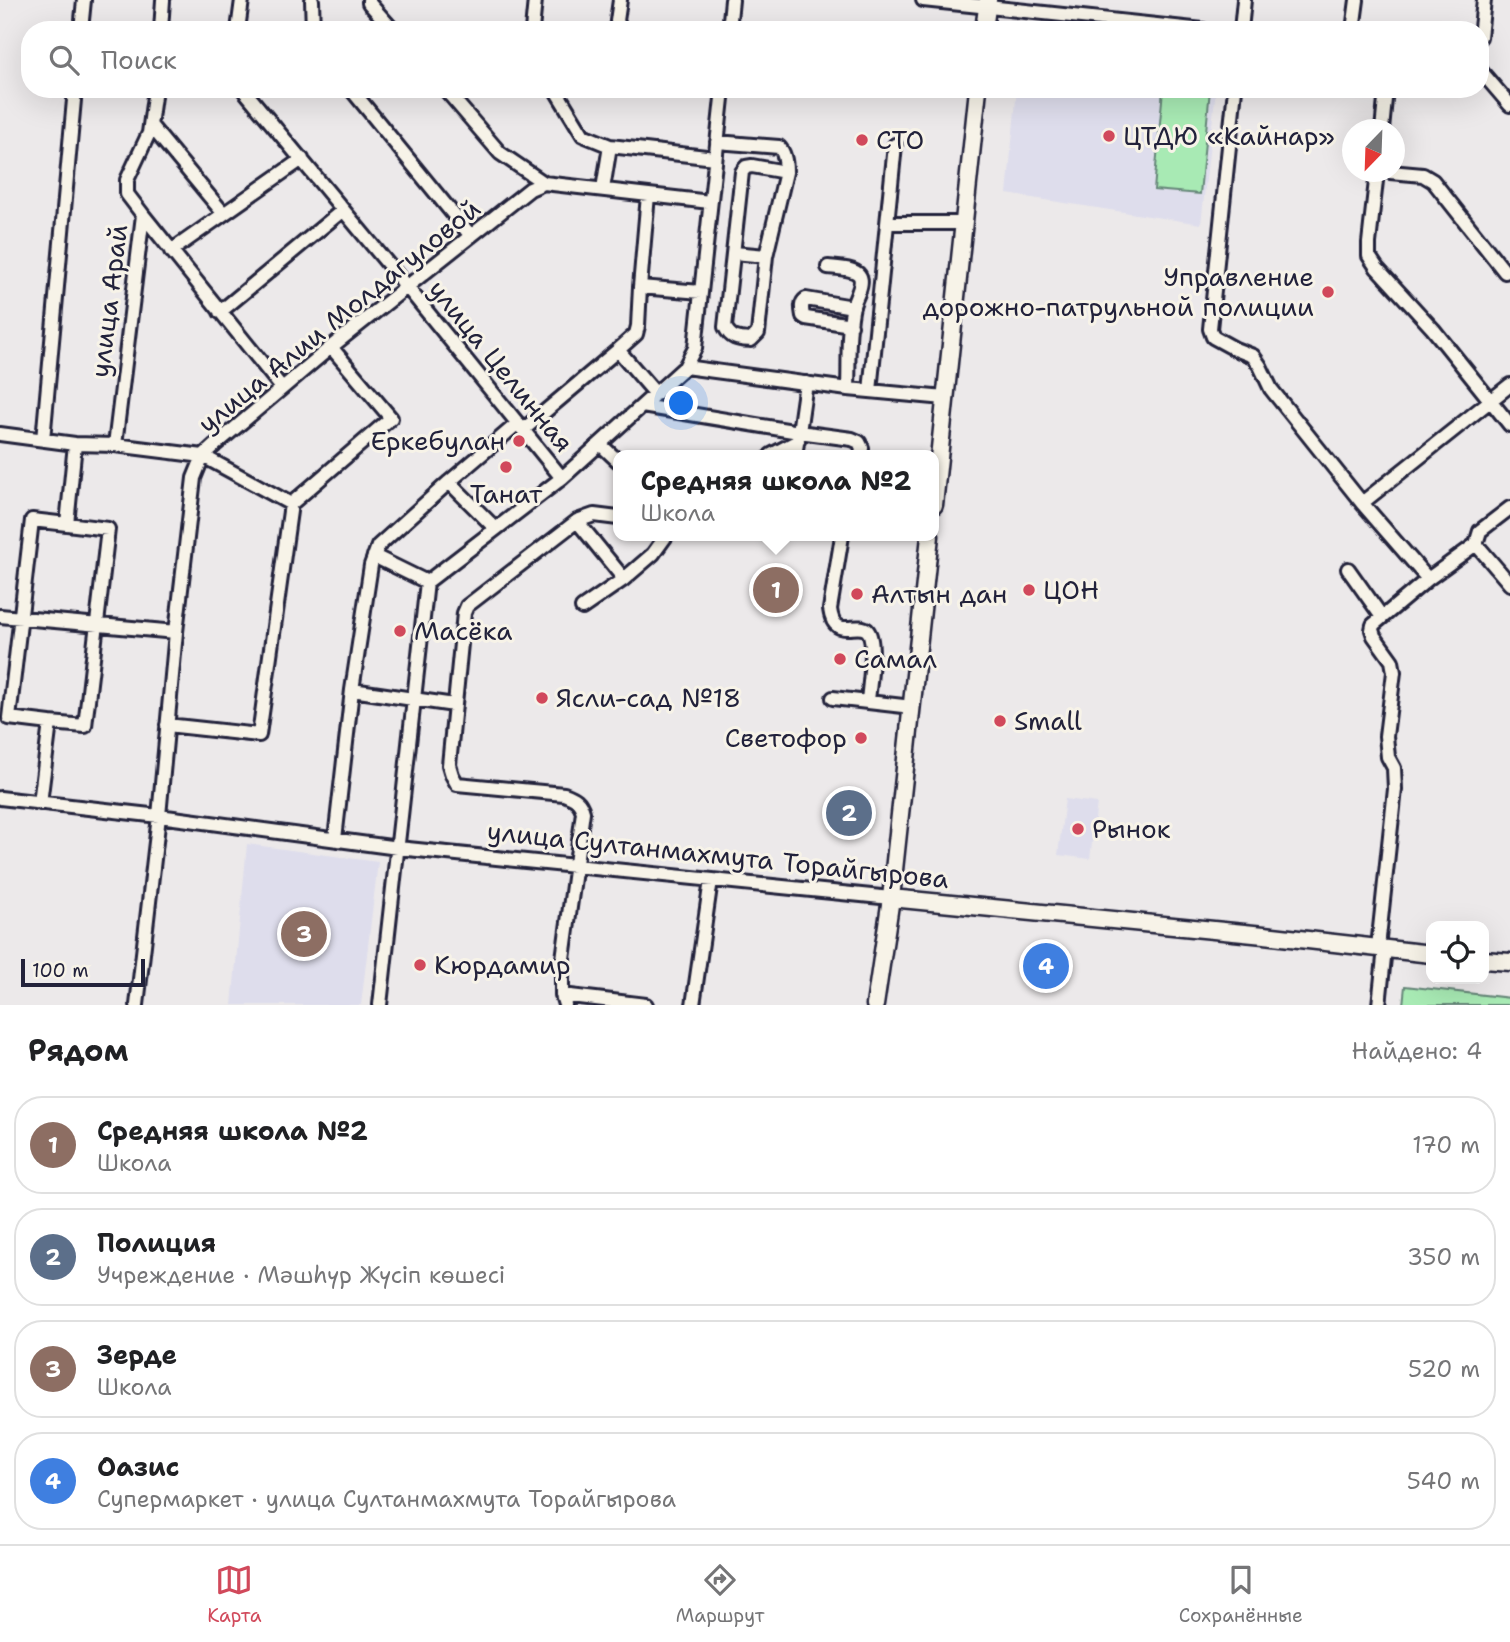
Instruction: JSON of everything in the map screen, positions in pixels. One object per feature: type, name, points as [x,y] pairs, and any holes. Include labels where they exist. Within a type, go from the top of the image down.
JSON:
[{"type":"main road","points":[[985,21],[987,3]]},
{"type":"main road","points":[[939,452],[977,98]]},
{"type":"main road","points":[[876,1005],[891,898],[929,541]]},
{"type":"main road","name":"улица Султанмахмута Торайгырова","points":[[891,898],[1426,953]]},
{"type":"main road","points":[[1489,960],[1510,962]]},
{"type":"street","points":[[82,21],[84,0]]},
{"type":"street","points":[[161,21],[163,0]]},
{"type":"street","points":[[239,21],[242,0]]},
{"type":"street","points":[[312,0],[313,21]]},
{"type":"street","points":[[369,0],[385,21]]},
{"type":"street","points":[[533,21],[535,0]]},
{"type":"street","points":[[617,21],[620,0]]},
{"type":"street","points":[[730,21],[732,0]]},
{"type":"street","points":[[923,0],[987,3],[1131,21]]},
{"type":"street","points":[[1242,21],[1244,0]]},
{"type":"street","points":[[1354,21],[1357,0]]},
{"type":"street","points":[[1482,21],[1484,0]]},
{"type":"street","points":[[1489,80],[1510,104]]},
{"type":"street","points":[[43,440],[74,98]]},
{"type":"street","name":"улица Арай","points":[[115,445],[143,215],[127,194],[127,180],[149,133],[154,98]]},
{"type":"street","name":"улица Целинная","points":[[251,98],[562,478]]},
{"type":"street","points":[[358,98],[471,236]]},
{"type":"street","points":[[453,98],[500,153],[544,183],[710,202]]},
{"type":"street","points":[[560,98],[583,135],[610,146],[715,158]]},
{"type":"street","points":[[380,1005],[427,582],[562,478],[685,367],[695,348],[722,98]]},
{"type":"street","points":[[1234,98],[1210,329],[1213,337],[1253,356],[1271,390],[1362,503],[1428,579]]},
{"type":"street","points":[[1383,119],[1386,98]]},
{"type":"street","points":[[151,126],[224,214]]},
{"type":"street","points":[[717,142],[779,147],[786,164],[786,172],[766,256],[758,333],[751,340],[737,339],[729,334],[725,327],[742,172],[746,167],[752,166],[786,172]]},
{"type":"street","points":[[870,391],[895,145]]},
{"type":"street","points":[[603,190],[610,146]]},
{"type":"street","points":[[171,251],[302,159]]},
{"type":"street","points":[[1405,173],[1423,175],[1433,181],[1505,272]]},
{"type":"street","points":[[1376,182],[1369,256],[1433,329],[1510,425]]},
{"type":"street","name":"улица Алии Молдагуловой","points":[[136,1005],[159,816],[194,478],[204,456],[331,347],[530,189],[544,183]]},
{"type":"street","points":[[335,839],[352,690],[371,565],[378,546],[449,482],[636,334],[648,195]]},
{"type":"street","points":[[220,312],[343,210]]},
{"type":"street","points":[[143,215],[282,388]]},
{"type":"street","points":[[887,223],[964,223]]},
{"type":"street","points":[[734,253],[766,256]]},
{"type":"street","points":[[828,267],[856,272],[861,281],[850,325],[848,388]]},
{"type":"street","points":[[640,287],[701,292]]},
{"type":"street","points":[[850,325],[806,318],[802,308],[806,299],[853,307]]},
{"type":"street","points":[[167,725],[260,735],[291,504],[391,418],[331,347]]},
{"type":"street","points":[[618,350],[656,394]]},
{"type":"street","points":[[685,367],[945,398]]},
{"type":"street","points":[[796,450],[806,383]]},
{"type":"street","points":[[1362,503],[1510,385]]},
{"type":"street","points":[[642,406],[798,437],[852,439],[859,442],[862,450]]},
{"type":"street","points":[[0,434],[204,456],[291,504]]},
{"type":"street","points":[[778,450],[798,437]]},
{"type":"street","points":[[67,524],[75,444]]},
{"type":"street","points":[[600,444],[613,456]]},
{"type":"street","points":[[449,482],[496,529]]},
{"type":"street","points":[[1379,1005],[1395,789],[1394,768],[1388,757],[1386,736],[1394,672],[1392,661],[1374,636],[1373,625],[1428,579],[1476,544],[1480,531],[1510,508]]},
{"type":"street","points":[[613,517],[594,515],[577,521],[467,606],[464,613],[449,765],[457,784],[564,794],[581,804],[583,812],[562,967],[563,1000],[646,1005]]},
{"type":"street","points":[[32,520],[67,524],[108,529],[85,726],[9,718],[32,520]]},
{"type":"street","points":[[577,521],[624,579]]},
{"type":"street","points":[[582,608],[624,579],[653,554],[662,541]]},
{"type":"street","points":[[841,541],[830,609],[831,619],[836,625],[849,629],[862,628],[868,631],[871,637],[868,701]]},
{"type":"street","points":[[1476,544],[1510,584]]},
{"type":"street","points":[[374,556],[427,582]]},
{"type":"street","points":[[1348,569],[1382,617]]},
{"type":"street","points":[[0,616],[176,632]]},
{"type":"street","points":[[352,690],[454,705]]},
{"type":"street","points":[[833,698],[912,707]]},
{"type":"street","points":[[40,803],[50,723]]},
{"type":"street","name":"улица Султанмахмута Торайгырова","points":[[0,798],[398,848],[891,898]]},
{"type":"street","points":[[693,1005],[711,880]]},
{"type":"shaded area","points":[[1016,98],[1215,98],[1201,224],[1007,194]]},
{"type":"shaded area","name":"Рынок","points":[[1065,799],[1097,803],[1090,859],[1058,855]]},
{"type":"shaded area","points":[[247,844],[378,862],[361,1005],[232,1005]]},
{"type":"green space","points":[[1162,98],[1209,98],[1200,194],[1154,190]]},
{"type":"green space","points":[[1405,986],[1510,998],[1510,1005],[1403,1005]]},
{"type":"place","name":"ЦТДЮ «Кайнар»","points":[[1109,136]]},
{"type":"place","name":"СТО","points":[[862,140]]},
{"type":"place","name":"Управление дорожно-патрульной полиции","points":[[1328,292]]},
{"type":"place","name":"Еркебулан","points":[[519,441]]},
{"type":"place","name":"Танат","points":[[506,467]]},
{"type":"place","name":"Средняя школа №2","points":[[776,590]]},
{"type":"place","name":"ЦОН","points":[[1029,590]]},
{"type":"place","name":"Алтын дан","points":[[857,594]]},
{"type":"place","name":"Масёка","points":[[400,631]]},
{"type":"place","name":"Самал","points":[[840,659]]},
{"type":"place","name":"Ясли-сад №18","points":[[542,698]]},
{"type":"place","name":"Small","points":[[1000,721]]},
{"type":"place","name":"Светофор","points":[[861,738]]},
{"type":"place","name":"Полиция","points":[[849,813]]},
{"type":"place","name":"Рынок","points":[[1078,829]]},
{"type":"place","name":"Зерде","points":[[304,934]]},
{"type":"place","name":"Кюрдамир","points":[[420,965]]},
{"type":"place","name":"Оазис","points":[[1046,966]]}]
